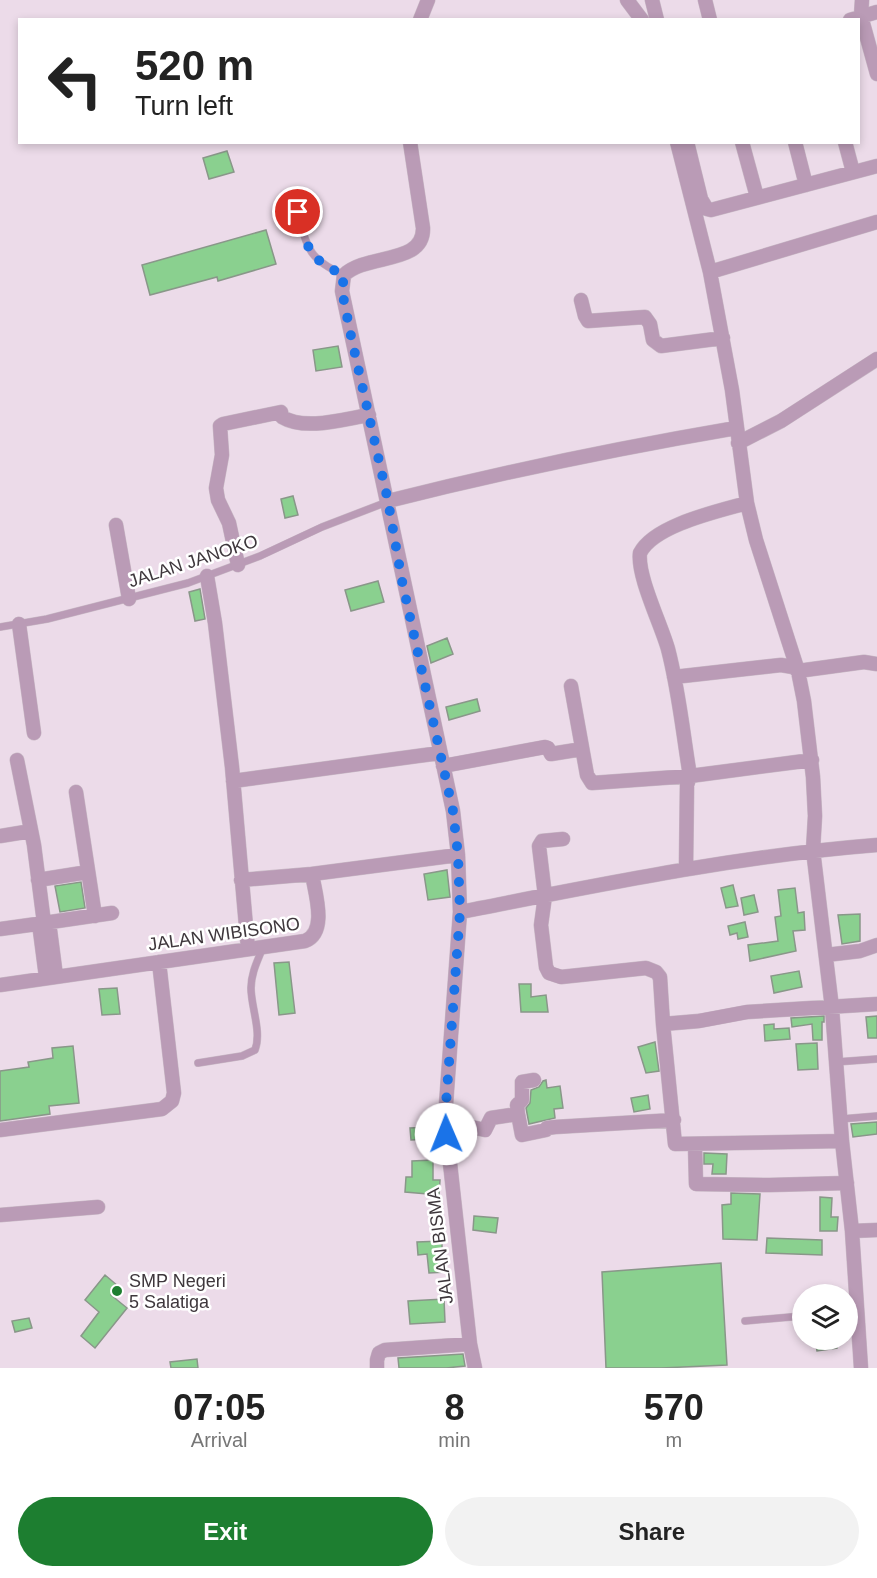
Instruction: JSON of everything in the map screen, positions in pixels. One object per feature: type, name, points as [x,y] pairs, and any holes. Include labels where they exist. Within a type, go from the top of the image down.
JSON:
[{"type":"street","points":[[421,18],[428,0]]},
{"type":"street","points":[[627,0],[640,18]]},
{"type":"street","points":[[652,0],[656,18]]},
{"type":"street","points":[[864,0],[877,74]]},
{"type":"street","points":[[710,18],[711,1]]},
{"type":"street","points":[[865,15],[877,38]]},
{"type":"street","points":[[344,275],[356,266],[367,262],[401,255],[414,249],[421,242],[423,228],[410,144]]},
{"type":"street","points":[[677,144],[710,272],[723,338],[747,503],[764,568],[798,671],[812,760],[815,816],[813,850],[832,1008],[852,1231],[852,1284]]},
{"type":"street","points":[[687,144],[701,199],[707,209],[714,210],[877,166]]},
{"type":"street","points":[[743,144],[757,197]]},
{"type":"street","points":[[796,144],[806,185]]},
{"type":"street","points":[[846,144],[853,172]]},
{"type":"street","points":[[710,272],[877,222]]},
{"type":"street","name":"JALAN BISMA","points":[[344,275],[342,291],[388,501],[402,581],[453,811],[458,855],[460,912],[445,1121],[470,1344],[475,1368]]},
{"type":"street","points":[[581,300],[588,321],[645,317],[650,324],[654,342],[661,346],[723,338]]},
{"type":"street","points":[[738,443],[781,421],[877,359]]},
{"type":"street","points":[[238,565],[229,523],[218,500],[216,488],[222,455],[220,426],[281,412],[282,417],[288,420],[315,423],[369,415]]},
{"type":"street","points":[[388,501],[544,464],[736,428]]},
{"type":"street","points":[[686,868],[687,786],[690,776],[675,677],[664,635],[643,573],[640,553],[646,544],[659,534],[700,516],[747,503]]},
{"type":"street","points":[[116,525],[129,599]]},
{"type":"street","points":[[207,576],[215,623],[233,781],[248,949]]},
{"type":"street","points":[[20,624],[34,733]]},
{"type":"street","points":[[675,677],[781,665],[793,667],[798,671],[864,662],[877,664]]},
{"type":"street","points":[[571,686],[588,779],[596,784],[690,776],[812,760]]},
{"type":"street","points":[[233,781],[545,747],[551,754],[582,749]]},
{"type":"street","points":[[17,760],[31,831],[44,922],[40,931],[51,977]]},
{"type":"street","points":[[76,792],[95,916]]},
{"type":"street","points":[[0,835],[31,831]]},
{"type":"street","points":[[563,838],[540,843],[545,896],[541,925],[546,967],[549,973],[561,977],[646,968],[660,977],[675,1144],[843,1141]]},
{"type":"street","points":[[460,912],[686,868],[813,850],[877,845]]},
{"type":"street","points":[[241,880],[312,874],[458,855]]},
{"type":"street","points":[[38,880],[88,872]]},
{"type":"street","name":"JALAN WIBISONO","points":[[0,985],[298,943],[314,937],[318,921],[312,874]]},
{"type":"street","points":[[0,929],[112,914]]},
{"type":"street","points":[[826,955],[860,951],[877,945]]},
{"type":"street","points":[[0,1130],[162,1109],[168,1106],[174,1093],[159,962]]},
{"type":"street","points":[[663,1024],[692,1022],[747,1012],[877,1004]]},
{"type":"street","points":[[534,1080],[522,1082],[522,1100],[517,1105],[522,1135],[555,1127],[674,1120]]},
{"type":"street","points":[[445,1121],[484,1130],[491,1118],[518,1114]]},
{"type":"street","points":[[695,1144],[696,1184],[847,1183]]},
{"type":"street","points":[[0,1215],[98,1207]]},
{"type":"street","points":[[852,1231],[877,1230]]},
{"type":"street","points":[[377,1368],[379,1353],[385,1350],[470,1344]]},
{"type":"street","points":[[858,1349],[861,1368]]},
{"type":"lane","points":[[298,212],[309,251],[324,265],[344,275]]},
{"type":"lane","name":"JALAN JANOKO","points":[[0,627],[129,599],[207,576],[388,501]]},
{"type":"lane","points":[[198,1063],[242,1056],[255,1050],[257,1032],[252,1002],[252,977],[263,947]]},
{"type":"lane","points":[[836,1062],[877,1059]]},
{"type":"lane","points":[[841,1119],[877,1116]]},
{"type":"lane","points":[[745,1321],[792,1317]]},
{"type":"building","points":[[227,151],[234,172],[209,179],[203,158]]},
{"type":"building","points":[[266,230],[276,264],[218,281],[217,277],[150,295],[142,265]]},
{"type":"building","points":[[338,346],[342,367],[316,371],[313,350]]},
{"type":"building","points":[[293,496],[298,515],[285,518],[281,499]]},
{"type":"building","points":[[378,581],[384,602],[351,611],[345,590]]},
{"type":"building","points":[[200,589],[205,619],[195,621],[189,592]]},
{"type":"building","points":[[447,638],[453,654],[431,663],[427,646]]},
{"type":"building","points":[[477,699],[480,711],[449,720],[446,707]]},
{"type":"building","points":[[447,870],[450,897],[428,900],[424,874]]},
{"type":"building","points":[[81,882],[85,908],[60,912],[55,886]]},
{"type":"building","points":[[733,885],[738,906],[726,908],[721,888]]},
{"type":"building","points":[[795,888],[798,913],[804,912],[805,930],[793,931],[796,951],[750,961],[748,945],[778,941],[775,917],[781,916],[778,890]]},
{"type":"building","points":[[754,895],[758,912],[744,915],[741,898]]},
{"type":"building","points":[[860,914],[860,941],[842,944],[838,915]]},
{"type":"building","points":[[745,922],[748,937],[738,939],[737,933],[730,935],[728,926]]},
{"type":"building","points":[[289,962],[295,1013],[279,1015],[274,963]]},
{"type":"building","points":[[799,971],[802,987],[774,993],[771,976]]},
{"type":"building","points":[[519,984],[531,984],[531,997],[546,995],[548,1012],[521,1012]]},
{"type":"building","points":[[117,988],[120,1014],[102,1015],[99,989]]},
{"type":"building","points":[[824,1016],[822,1040],[813,1040],[812,1024],[792,1027],[791,1018]]},
{"type":"building","points":[[877,1016],[877,1038],[868,1038],[866,1017]]},
{"type":"building","points":[[774,1024],[774,1029],[789,1028],[790,1039],[765,1041],[764,1025]]},
{"type":"building","points":[[655,1042],[659,1071],[646,1073],[638,1047]]},
{"type":"building","points":[[817,1043],[818,1069],[798,1070],[796,1044]]},
{"type":"building","points":[[73,1046],[79,1103],[49,1106],[50,1114],[0,1121],[0,1071],[29,1067],[28,1062],[53,1058],[52,1048]]},
{"type":"building","points":[[546,1080],[547,1088],[560,1086],[563,1108],[554,1109],[555,1118],[529,1124],[526,1108],[530,1103],[531,1090],[539,1087]]},
{"type":"building","points":[[648,1095],[650,1109],[634,1112],[631,1098]]},
{"type":"building","points":[[877,1122],[877,1134],[853,1137],[851,1124]]},
{"type":"building","points":[[432,1127],[433,1139],[411,1140],[410,1128]]},
{"type":"building","points":[[704,1153],[727,1154],[726,1174],[712,1174],[713,1164],[704,1164]]},
{"type":"building","points":[[433,1160],[433,1180],[440,1180],[439,1195],[405,1192],[406,1177],[412,1177],[412,1161]]},
{"type":"building","points":[[731,1193],[760,1194],[757,1240],[723,1239],[722,1205],[731,1204]]},
{"type":"building","points":[[820,1197],[832,1198],[831,1217],[838,1217],[837,1231],[820,1231]]},
{"type":"building","points":[[474,1216],[498,1218],[496,1233],[473,1230]]},
{"type":"building","points":[[767,1238],[822,1240],[822,1255],[766,1253]]},
{"type":"building","points":[[442,1241],[442,1261],[446,1261],[446,1272],[429,1273],[427,1254],[418,1255],[417,1242]]},
{"type":"building","points":[[721,1263],[727,1365],[606,1368],[602,1272]]},
{"type":"building","points":[[105,1275],[118,1286],[111,1295],[127,1308],[95,1348],[81,1336],[99,1312],[85,1300]]},
{"type":"building","points":[[444,1299],[445,1322],[410,1324],[408,1301]]},
{"type":"building","points":[[29,1318],[32,1328],[15,1332],[12,1321]]},
{"type":"building","points":[[463,1354],[465,1366],[399,1368],[398,1358]]},
{"type":"building","points":[[197,1359],[198,1368],[171,1368],[170,1362]]},
{"type":"place","name":"SMP Negeri 5 Salatiga","points":[[117,1291]]},
{"type":"route","points":[[298,212],[309,251],[324,265],[344,275],[342,291],[351,336],[453,811],[458,855],[460,912],[445,1118],[446,1134]]}]
